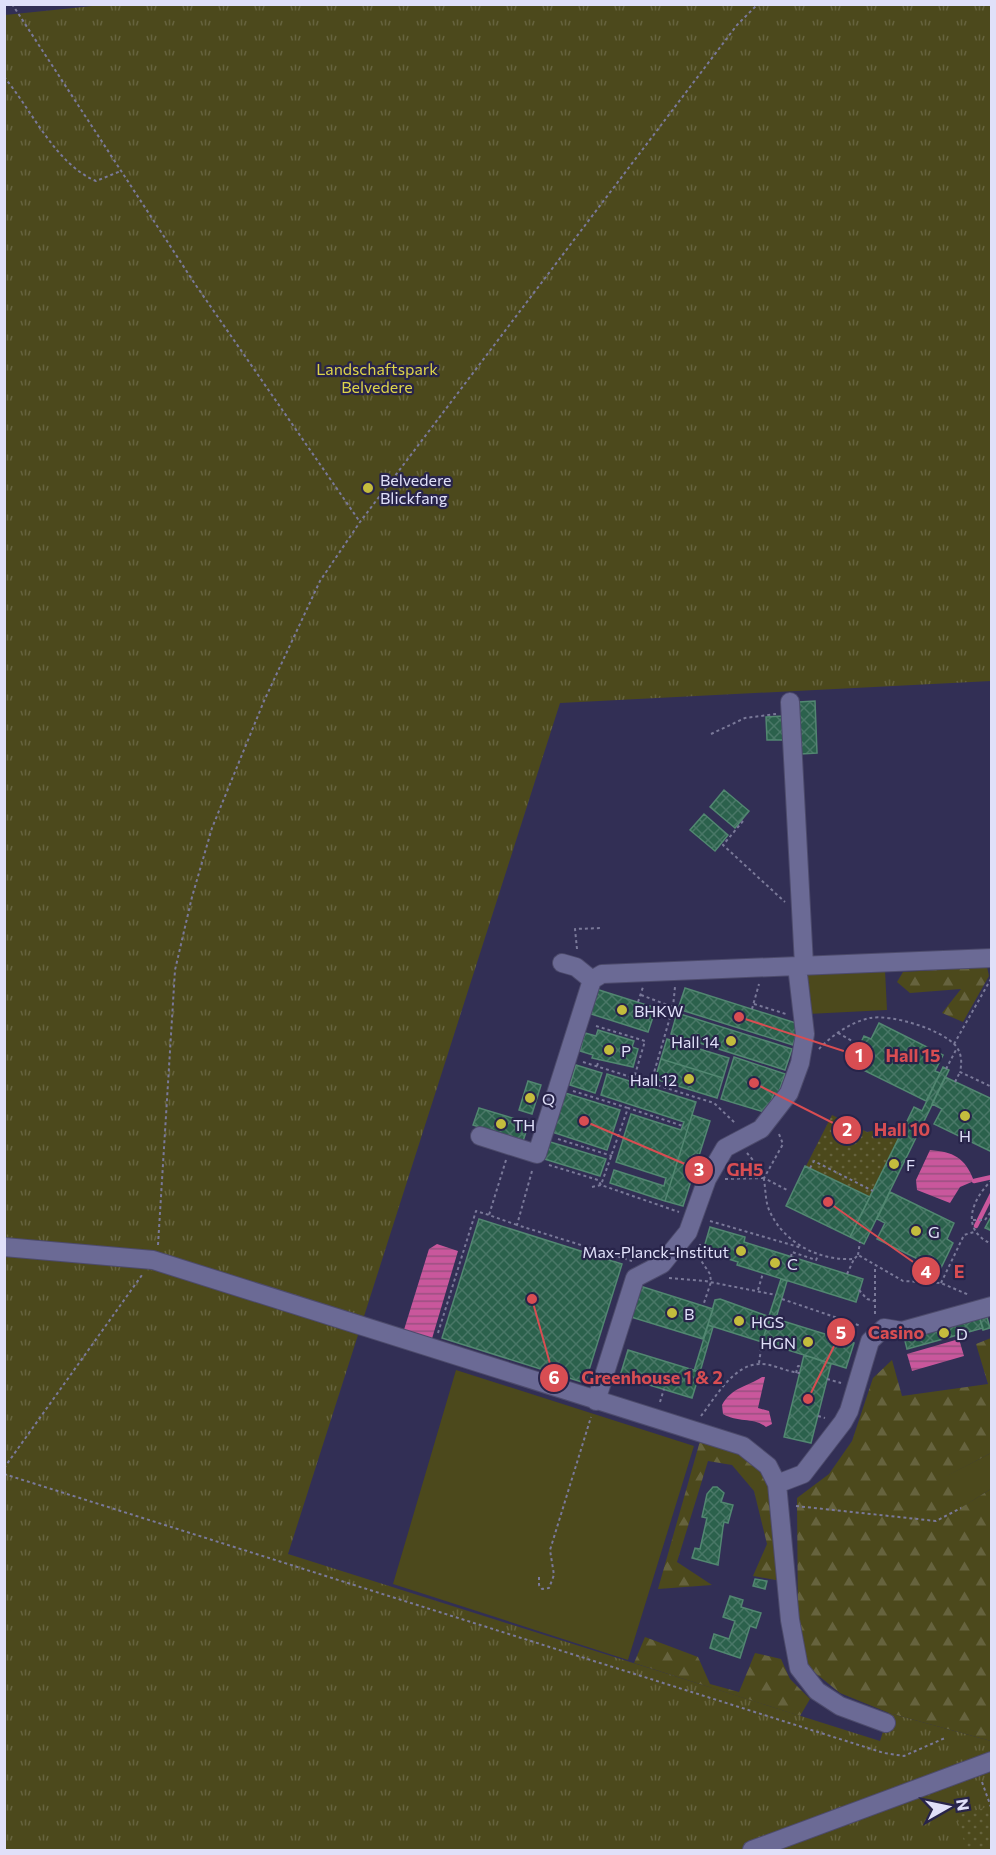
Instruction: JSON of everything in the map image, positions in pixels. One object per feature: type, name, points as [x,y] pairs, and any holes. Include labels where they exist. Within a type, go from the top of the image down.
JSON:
[{"type":"street","points":[[596,1401],[635,1278],[662,1264],[691,1224],[707,1179],[725,1148],[761,1129],[789,1093],[800,1063],[805,1034],[800,966],[791,708]]},
{"type":"street","points":[[480,1136],[536,1157],[592,980],[602,974],[992,958]]},
{"type":"street","points":[[569,965],[592,980]]},
{"type":"street","points":[[4,1247],[153,1260],[433,1351],[743,1446],[768,1466],[777,1484],[781,1505],[790,1620],[799,1668],[816,1691],[840,1706],[886,1723]]},
{"type":"street","points":[[777,1484],[803,1474],[843,1422],[849,1411],[870,1341],[880,1327],[902,1330],[989,1306]]},
{"type":"street","points":[[753,1851],[984,1765]]},
{"type":"path","points":[[12,4],[121,171],[360,522]]},
{"type":"path","points":[[4,1468],[158,1252],[175,970],[192,897],[212,828],[264,701],[320,581],[360,522],[736,25],[756,5]]},
{"type":"path","points":[[4,77],[80,174],[96,181],[121,171]]},
{"type":"path","points":[[711,734],[760,714],[791,708]]},
{"type":"path","points":[[743,821],[723,845],[765,886],[800,915]]},
{"type":"path","points":[[569,965],[575,929],[602,928]]},
{"type":"path","points":[[752,1009],[764,967]]},
{"type":"path","points":[[651,1083],[673,1007],[677,971]]},
{"type":"path","points":[[954,1044],[992,977]]},
{"type":"path","points":[[641,995],[673,1007]]},
{"type":"path","points":[[754,1004],[798,1018],[804,1024]]},
{"type":"path","points":[[800,1063],[811,1058],[838,1033],[870,1018],[891,1017],[909,1022],[954,1044],[961,1056],[960,1072],[956,1082]]},
{"type":"path","points":[[579,1020],[645,1041],[634,1078]]},
{"type":"path","points":[[838,1033],[852,1041],[857,1049]]},
{"type":"path","points":[[946,1069],[957,1048]]},
{"type":"path","points":[[568,1057],[714,1103],[739,1126],[745,1137],[743,1146],[764,1178],[770,1212],[784,1232],[818,1256],[838,1260],[854,1259]]},
{"type":"path","points":[[635,1059],[640,1060]]},
{"type":"path","points":[[597,1066],[599,1060]]},
{"type":"path","points":[[960,1072],[992,1087]]},
{"type":"path","points":[[559,1086],[683,1126]]},
{"type":"path","points":[[601,1185],[628,1108]]},
{"type":"path","points":[[764,1178],[783,1144],[773,1115]]},
{"type":"path","points":[[543,1134],[612,1156]]},
{"type":"path","points":[[489,1215],[511,1146]]},
{"type":"path","points":[[517,1225],[536,1157],[598,1180],[601,1185],[691,1224],[805,1249]]},
{"type":"path","points":[[810,1168],[814,1161],[873,1191]]},
{"type":"path","points":[[707,1179],[764,1178],[789,1191]]},
{"type":"path","points":[[992,1180],[976,1199],[973,1220],[974,1232],[980,1239],[992,1244]]},
{"type":"path","points":[[592,1187],[601,1185]]},
{"type":"path","points":[[973,1220],[985,1220],[992,1210]]},
{"type":"path","points":[[433,1351],[476,1211],[637,1263],[660,1277],[711,1282],[776,1295]]},
{"type":"path","points":[[691,1224],[699,1236],[700,1259],[710,1274],[711,1282],[703,1306]]},
{"type":"path","points":[[941,1283],[964,1235],[974,1232]]},
{"type":"path","points":[[545,1239],[546,1234]]},
{"type":"path","points":[[847,1274],[858,1255],[860,1242]]},
{"type":"path","points":[[600,1257],[602,1251]]},
{"type":"path","points":[[791,1257],[792,1252],[816,1260],[818,1256]]},
{"type":"path","points":[[858,1255],[903,1281],[941,1283],[978,1298],[989,1306]]},
{"type":"path","points":[[782,1299],[864,1327],[880,1327],[874,1301],[875,1266]]},
{"type":"path","points":[[758,1290],[763,1273]]},
{"type":"path","points":[[859,1290],[867,1299],[874,1301]]},
{"type":"path","points":[[759,1364],[762,1342]]},
{"type":"path","points":[[689,1429],[731,1378],[744,1369],[759,1364],[798,1373],[798,1366],[802,1366]]},
{"type":"path","points":[[539,1577],[539,1585],[542,1589],[549,1588],[554,1575],[550,1550],[596,1401]]},
{"type":"path","points":[[4,1474],[884,1753],[904,1756],[945,1738]]},
{"type":"path","points":[[781,1505],[936,1521],[962,1508]]},
{"type":"path","points":[[984,1765],[992,1810]]},
{"type":"green space","name":"Landschaftspark Belvedere","points":[[112,4],[991,5],[991,681],[560,703],[288,1554],[880,1741],[889,1713],[991,1741],[991,1850],[5,1850],[5,15]]},
{"type":"green space","points":[[987,967],[989,976],[963,1022],[942,1013],[961,989],[910,993],[897,982],[903,972]]},
{"type":"green space","points":[[885,970],[887,1010],[808,1014],[806,974]]},
{"type":"green space","points":[[832,1115],[867,1132],[881,1129],[899,1138],[870,1197],[806,1166]]},
{"type":"green space","points":[[991,1338],[991,1453],[947,1476],[962,1507],[991,1489],[991,1741],[889,1713],[840,1693],[804,1664],[798,1623],[797,1498],[829,1474],[852,1441],[873,1378],[892,1360],[902,1396],[988,1384],[976,1344]]},
{"type":"green space","points":[[456,1370],[694,1446],[628,1660],[393,1584]]},
{"type":"green space","points":[[700,1441],[726,1446],[741,1452],[754,1464],[763,1478],[774,1510],[781,1581],[753,1576],[767,1544],[754,1491],[732,1465],[708,1461],[677,1562],[712,1585],[658,1589]]},
{"type":"green space","points":[[991,1453],[991,1489],[961,1508],[946,1476]]},
{"type":"green space","points":[[645,1637],[698,1657],[710,1684],[739,1692],[755,1653],[781,1659],[790,1679],[810,1699],[800,1716],[634,1663]]},
{"type":"green space","points":[[991,1806],[991,1850],[967,1850],[956,1816]]},
{"type":"shaded area","points":[[930,1150],[945,1152],[957,1157],[967,1166],[974,1181],[960,1187],[950,1203],[917,1190],[916,1180]]},
{"type":"shaded area","points":[[437,1244],[458,1251],[431,1342],[403,1333],[429,1249]]},
{"type":"shaded area","points":[[959,1339],[964,1356],[912,1371],[907,1354]]},
{"type":"shaded area","points":[[765,1377],[758,1408],[769,1411],[772,1424],[766,1427],[756,1422],[723,1414],[722,1405],[730,1394]]},
{"type":"building","points":[[815,701],[817,753],[801,754],[799,702]]},
{"type":"building","points":[[782,716],[783,740],[767,740],[766,717]]},
{"type":"building","points":[[724,790],[749,811],[735,828],[710,807]]},
{"type":"building","points":[[704,814],[728,835],[715,851],[690,830]]},
{"type":"building","points":[[685,988],[799,1024],[793,1045],[678,1009]]},
{"type":"building","name":"BHKW","points":[[596,989],[656,1008],[648,1032],[588,1013]]},
{"type":"building","name":"Hall 14","points":[[677,1013],[792,1049],[785,1070],[671,1034]]},
{"type":"building","points":[[879,1023],[943,1055],[935,1071],[940,1073],[926,1101],[851,1064],[864,1036],[871,1039]]},
{"type":"building","name":"P","points":[[598,1030],[634,1041],[632,1047],[638,1049],[633,1067],[592,1058],[593,1055],[580,1051],[585,1033],[596,1036]]},
{"type":"building","points":[[667,1039],[729,1058],[723,1078],[661,1059]]},
{"type":"building","points":[[734,1057],[785,1074],[778,1094],[774,1093],[767,1113],[721,1099]]},
{"type":"building","name":"Hall 12","points":[[661,1059],[723,1078],[717,1098],[655,1079]]},
{"type":"building","points":[[576,1065],[602,1073],[595,1093],[570,1085]]},
{"type":"building","name":"F","points":[[943,1067],[949,1070],[864,1244],[850,1237],[914,1107],[922,1111]]},
{"type":"building","points":[[607,1074],[696,1102],[665,1201],[610,1183],[614,1170],[664,1186],[666,1178],[616,1162],[631,1114],[681,1130],[684,1122],[601,1095]]},
{"type":"building","name":"H","points":[[945,1077],[992,1099],[992,1152],[934,1124],[942,1109],[932,1104]]},
{"type":"building","name":"Q","points":[[528,1081],[541,1085],[532,1114],[519,1110]]},
{"type":"building","points":[[562,1092],[620,1110],[607,1150],[549,1131]]},
{"type":"building","name":"TH","points":[[479,1108],[529,1123],[523,1141],[473,1125]]},
{"type":"building","points":[[692,1115],[710,1121],[683,1206],[665,1201]]},
{"type":"building","points":[[547,1141],[606,1159],[600,1176],[541,1158]]},
{"type":"building","points":[[805,1166],[870,1197],[850,1237],[786,1206]]},
{"type":"building","name":"G","points":[[890,1192],[954,1223],[947,1239],[953,1243],[940,1270],[877,1239],[885,1223],[877,1219]]},
{"type":"building","points":[[992,1215],[992,1231],[985,1228]]},
{"type":"building","points":[[479,1219],[622,1264],[585,1383],[442,1338]]},
{"type":"building","name":"C","points":[[710,1227],[745,1237],[744,1242],[863,1279],[856,1302],[737,1265],[738,1262],[703,1251]]},
{"type":"building","points":[[781,1279],[787,1281],[776,1318],[769,1316]]},
{"type":"building","name":"B","points":[[640,1286],[713,1309],[703,1339],[631,1317]]},
{"type":"building","name":"HGS","points":[[720,1299],[770,1317],[762,1342],[708,1325],[715,1300]]},
{"type":"building","points":[[986,1314],[990,1328],[983,1330],[979,1316]]},
{"type":"building","name":"D","points":[[979,1316],[983,1328],[907,1349],[905,1341],[925,1335],[924,1332]]},
{"type":"building","name":"HGN","points":[[770,1317],[854,1343],[846,1368],[762,1342]]},
{"type":"building","points":[[708,1325],[713,1327],[700,1372],[694,1371]]},
{"type":"building","points":[[628,1350],[700,1372],[692,1398],[620,1376]]},
{"type":"building","points":[[804,1355],[831,1364],[811,1443],[784,1437]]},
{"type":"building","points":[[713,1487],[717,1487],[724,1493],[721,1502],[733,1505],[728,1523],[724,1522],[718,1565],[692,1558],[695,1548],[700,1549],[707,1518],[702,1517],[707,1494]]},
{"type":"building","points":[[755,1579],[767,1581],[765,1589],[753,1586]]},
{"type":"building","points":[[730,1596],[743,1600],[741,1607],[761,1613],[756,1628],[750,1626],[740,1658],[710,1648],[714,1634],[729,1639],[735,1621],[723,1617]]},
{"type":"waterway","points":[[974,1181],[992,1177]]},
{"type":"waterway","points":[[976,1226],[992,1194]]},
{"type":"place","name":"Belvedere Blickfang","points":[[368,488]]},
{"type":"place","name":"BHKW","points":[[622,1010]]},
{"type":"place","name":"Hall 15","points":[[739,1017]]},
{"type":"place","name":"Hall 14","points":[[731,1041]]},
{"type":"place","name":"P","points":[[609,1050]]},
{"type":"place","name":"Hall 12","points":[[689,1079]]},
{"type":"place","name":"Hall 10","points":[[754,1083]]},
{"type":"place","name":"Q","points":[[530,1098]]},
{"type":"place","name":"H","points":[[965,1116]]},
{"type":"place","name":"GH5","points":[[584,1121]]},
{"type":"place","name":"TH","points":[[501,1124]]},
{"type":"place","name":"F","points":[[894,1164]]},
{"type":"place","name":"E","points":[[828,1202]]},
{"type":"place","name":"G","points":[[916,1231]]},
{"type":"place","name":"Max-Planck-Institut","points":[[741,1251]]},
{"type":"place","name":"C","points":[[775,1263]]},
{"type":"place","name":"Greenhouse 1 & 2","points":[[532,1299]]},
{"type":"place","name":"B","points":[[672,1313]]},
{"type":"place","name":"HGS","points":[[739,1321]]},
{"type":"place","name":"D","points":[[944,1333]]},
{"type":"place","name":"HGN","points":[[808,1342]]},
{"type":"place","name":"Casino","points":[[808,1399]]}]
